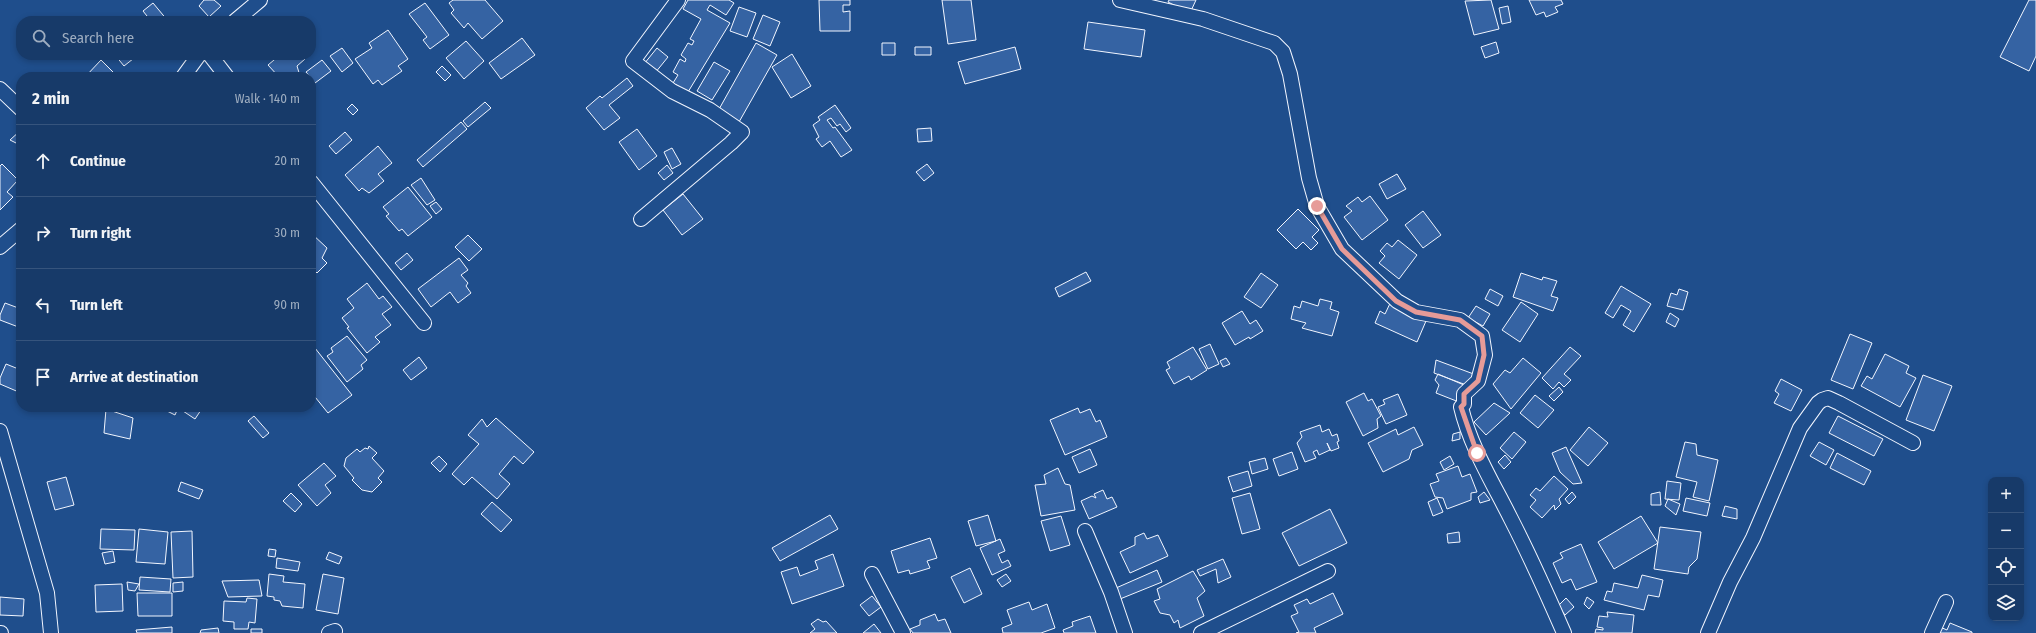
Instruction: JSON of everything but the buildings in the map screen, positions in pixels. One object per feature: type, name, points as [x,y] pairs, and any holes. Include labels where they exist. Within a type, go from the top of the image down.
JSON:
[{"type":"street","points":[[241,16],[260,0]]},
{"type":"street","points":[[641,219],[742,132],[710,110],[672,91],[633,61],[678,0]]},
{"type":"street","points":[[1120,0],[1203,19],[1274,43],[1283,52],[1290,74],[1308,172],[1317,206],[1342,249],[1396,301],[1416,312],[1460,320],[1482,336],[1484,355],[1478,381],[1464,394],[1464,404],[1461,407],[1464,419],[1477,453],[1533,562],[1564,633]]},
{"type":"street","points":[[187,72],[195,60]]},
{"type":"street","points":[[214,60],[223,72]]},
{"type":"street","points":[[0,89],[16,104]]},
{"type":"street","points":[[316,188],[424,323]]},
{"type":"street","points":[[0,247],[16,233]]},
{"type":"street","points":[[1708,633],[1730,582],[1754,538],[1800,428],[1818,403],[1828,398],[1914,443]]},
{"type":"street","points":[[0,431],[46,593],[51,633]]},
{"type":"street","points":[[1085,531],[1111,592],[1125,633]]},
{"type":"street","points":[[1201,633],[1328,572]]},
{"type":"street","points":[[872,574],[903,633]]},
{"type":"street","points":[[1932,633],[1946,602]]},
{"type":"route","points":[[1317,206],[1342,249],[1396,301],[1416,312],[1460,320],[1482,336],[1484,355],[1478,381],[1464,394],[1464,404],[1461,407],[1477,453]]}]
